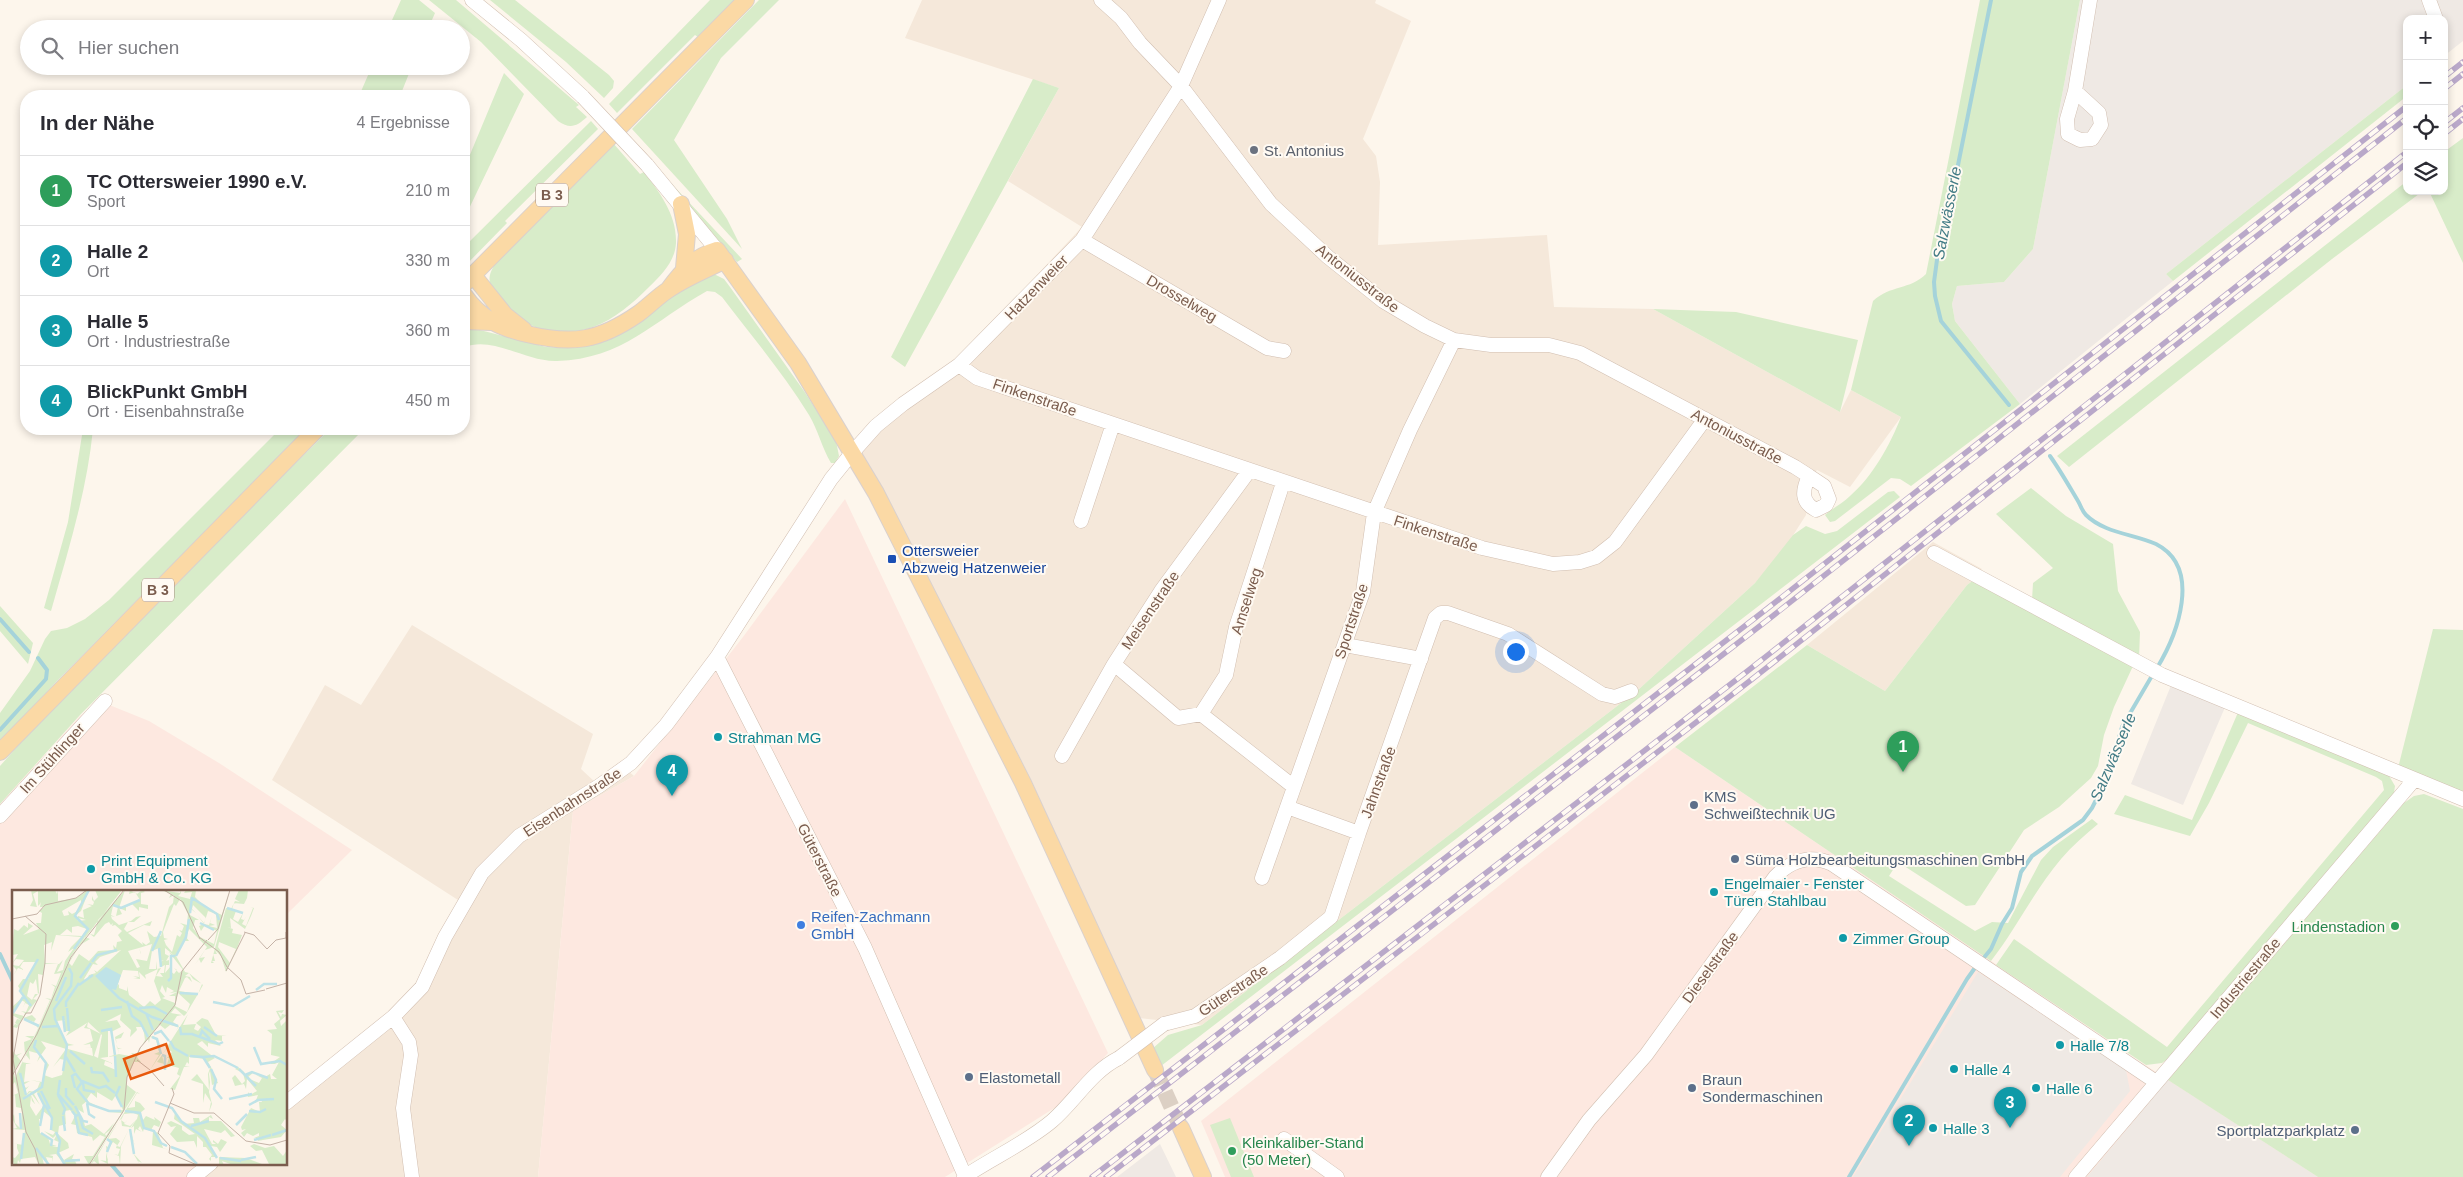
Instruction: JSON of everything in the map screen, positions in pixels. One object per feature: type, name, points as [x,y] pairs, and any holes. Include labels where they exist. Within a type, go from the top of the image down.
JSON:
[{"type":"main road","name":"B 3","points":[[470,278],[746,0]]},
{"type":"main road","points":[[680,204],[687,234],[684,268]]},
{"type":"main road","points":[[668,290],[684,268],[702,255],[721,255]]},
{"type":"main road","points":[[470,303],[480,314],[491,322],[510,330],[561,341],[588,340],[612,331],[668,290],[721,255]]},
{"type":"main road","points":[[721,255],[798,363],[852,453],[906,551],[1023,783],[1155,1070]]},
{"type":"main road","points":[[470,282],[505,315],[532,336]]},
{"type":"main road","points":[[470,321],[491,322]]},
{"type":"main road","name":"B 3","points":[[0,752],[311,435]]},
{"type":"main road","points":[[1181,1128],[1203,1177]]},
{"type":"street","points":[[472,0],[583,97],[647,165],[721,255]]},
{"type":"street","points":[[1101,0],[1121,18],[1140,43],[1181,86]]},
{"type":"street","name":"Hatzenweier","points":[[852,453],[876,426],[896,409],[959,365],[1082,240],[1181,86],[1219,0]]},
{"type":"street","points":[[2075,92],[2090,0]]},
{"type":"street","points":[[2429,0],[2435,15]]},
{"type":"street","name":"Antoniusstraße","points":[[1181,86],[1272,204],[1298,230],[1383,301],[1425,326],[1454,340],[1484,344],[1532,344],[1564,348],[1580,354],[1706,419],[1808,476]]},
{"type":"street","name":"Drosselweg","points":[[1082,240],[1268,348],[1284,351]]},
{"type":"street","name":"Sportstraße","points":[[1262,878],[1363,592],[1374,513],[1410,430],[1454,340]]},
{"type":"street","name":"Finkenstraße","points":[[959,365],[977,378],[1283,483],[1496,552],[1552,564],[1580,562],[1596,557],[1615,542],[1706,419]]},
{"type":"street","points":[[1081,521],[1113,424]]},
{"type":"street","name":"Eisenbahnstraße","points":[[288,1101],[393,1017],[422,987],[445,937],[482,873],[519,836],[599,786],[631,763],[666,726],[717,656],[831,479],[852,453]]},
{"type":"street","name":"Meisenstraße","points":[[1062,756],[1114,664],[1161,591],[1248,471]]},
{"type":"street","name":"Amselweg","points":[[1201,714],[1226,675],[1236,627],[1283,483]]},
{"type":"street","points":[[1934,553],[2162,675],[2463,799]]},
{"type":"street","name":"Jahnstraße","points":[[1287,808],[1359,833],[1436,618],[1441,613],[1448,613],[1508,634],[1602,694],[1615,697],[1631,692]]},
{"type":"street","points":[[1344,645],[1421,659]]},
{"type":"street","name":"Güterstraße","points":[[717,656],[865,948],[964,1177],[1050,1123],[1072,1102],[1100,1069],[1120,1058],[1164,1024],[1196,1016],[1280,958],[1330,917],[1359,833]]},
{"type":"street","points":[[1114,664],[1178,718],[1201,714],[1294,787]]},
{"type":"street","name":"Im Stühlinger","points":[[0,816],[105,701]]},
{"type":"street","name":"Industriestraße","points":[[2076,1177],[2414,780]]},
{"type":"street","name":"Dieselstraße","points":[[1548,1177],[1589,1120],[1646,1055],[1775,877],[1787,866],[1805,859],[1816,859],[1832,864],[2156,1082]]},
{"type":"street","points":[[393,1017],[409,1042],[411,1055],[403,1108],[412,1177]]},
{"type":"street","points":[[1284,1139],[1337,1177]]},
{"type":"street","points":[[194,1177],[211,1164]]},
{"type":"shaded area","points":[[922,0],[1376,0],[1375,3],[1411,21],[1363,139],[1376,156],[1380,182],[1378,245],[1547,235],[1554,307],[1653,309],[1840,412],[1851,390],[1901,417],[1850,487],[1817,470],[1806,486],[1806,515],[1783,551],[1755,583],[1638,690],[1202,1025],[1139,1018],[1029,775],[893,510],[855,442],[959,358],[1082,227],[1008,181],[1059,88],[905,38]]},
{"type":"shaded area","points":[[2080,0],[2463,0],[2463,41],[2448,53],[2448,15],[2403,15],[2403,88],[2166,274],[2173,281],[2020,404],[1955,321],[1952,304],[1957,286],[2004,282],[2033,249]]},
{"type":"shaded area","points":[[845,499],[1108,1053],[1067,1100],[945,1177],[538,1177],[573,811],[634,776],[743,637]]},
{"type":"shaded area","points":[[1933,542],[1982,569],[1975,579],[1967,585],[1885,691],[1807,645]]},
{"type":"shaded area","points":[[412,625],[593,734],[581,769],[596,783],[621,765],[634,776],[573,811],[538,1177],[199,1177],[214,1164],[288,1164],[288,1100],[411,991],[421,977],[458,900],[272,780],[325,685],[361,705]]},
{"type":"shaded area","points":[[2172,683],[2226,705],[2183,805],[2131,784]]},
{"type":"shaded area","points":[[102,702],[149,721],[219,763],[352,850],[288,913],[288,890],[12,890],[12,1164],[206,1164],[193,1177],[0,1177],[0,804],[80,716]]},
{"type":"shaded area","points":[[1675,747],[2136,1059],[2318,1177],[1225,1177],[1201,1121]]},
{"type":"shaded area","points":[[1978,972],[2126,1070],[2130,1091],[2060,1177],[1853,1177]]},
{"type":"shaded area","points":[[2168,1080],[2318,1177],[2087,1177]]},
{"type":"shaded area","points":[[1160,1144],[1176,1177],[1117,1177]]},
{"type":"green space","points":[[401,0],[419,0],[435,13],[432,20],[392,20]]},
{"type":"green space","points":[[429,0],[456,0],[579,105],[576,107],[587,117],[573,126],[558,121],[470,33],[470,20],[454,20]]},
{"type":"green space","points":[[490,0],[515,0],[609,75],[614,81],[613,88],[604,98],[566,62]]},
{"type":"green space","points":[[710,0],[735,0],[698,37],[695,35],[617,113],[609,104]]},
{"type":"green space","points":[[759,0],[779,0],[721,58],[674,140],[727,219],[742,249],[632,129]]},
{"type":"green space","points":[[1980,0],[2080,0],[2033,249],[2004,282],[1957,286],[1952,304],[1955,321],[2020,404],[1911,486],[1900,479],[1891,478],[1835,521],[1830,522],[1825,515],[1847,499],[1873,470],[1892,438],[1901,417],[1851,390],[1873,301],[1886,292],[1913,283],[1926,274]]},
{"type":"green space","points":[[504,73],[524,94],[470,206],[470,155]]},
{"type":"green space","points":[[368,75],[408,75],[402,90],[362,90]]},
{"type":"green space","points":[[1033,79],[1059,88],[905,367],[891,357]]},
{"type":"green space","points":[[2403,88],[2403,99],[2173,281],[2166,274]]},
{"type":"green space","points":[[591,121],[598,129],[505,221],[507,223],[470,261],[470,241]]},
{"type":"green space","points":[[2463,138],[2463,263],[2431,195],[2448,195],[2448,149]]},
{"type":"green space","points":[[613,143],[640,174],[644,172],[671,214],[676,233],[676,243],[670,262],[663,273],[623,310],[609,320],[593,327],[567,332],[554,331],[541,329],[517,318],[495,294],[491,285],[490,277],[496,262]]},
{"type":"green space","points":[[655,166],[742,259],[737,262]]},
{"type":"green space","points":[[2403,184],[2403,195],[2418,195],[2332,259],[2069,467],[2057,456]]},
{"type":"green space","points":[[710,272],[724,279],[804,391],[836,441],[839,456],[835,463],[831,463],[812,421],[789,384],[722,297],[715,292],[707,291],[619,346],[580,359],[545,360],[499,347],[476,344],[470,346],[470,329],[546,347],[573,348],[595,344],[625,329],[649,309]]},
{"type":"green space","points":[[1653,309],[1736,312],[1858,340],[1840,412]]},
{"type":"green space","points":[[82,435],[92,435],[76,521],[51,611],[44,608],[68,522]]},
{"type":"green space","points":[[274,435],[300,435],[57,681],[0,742],[0,713],[30,671],[45,639],[51,631],[67,628],[85,619],[109,600]]},
{"type":"green space","points":[[324,435],[358,435],[80,715],[0,804],[0,766],[80,679]]},
{"type":"green space","points":[[2031,488],[2066,516],[2113,544],[2118,591],[2140,632],[2139,659],[2032,600],[2033,583],[2053,568],[1996,514]]},
{"type":"green space","points":[[1894,491],[1900,497],[1161,1066],[1152,1049],[1168,1035],[1202,1025],[1638,690],[1755,583],[1793,535],[1806,526],[1825,534],[1837,531],[1888,492]]},
{"type":"green space","points":[[1975,579],[2133,666],[2114,707],[2104,735],[2098,766],[2091,778],[2059,807],[2024,830],[1975,905],[1966,906],[1898,862],[1889,876],[1975,931],[1992,922],[2008,923],[2041,860],[2053,847],[2092,819],[2098,824],[2083,836],[2051,871],[1991,961],[1675,747],[1807,645],[1885,691],[1967,585]]},
{"type":"green space","points":[[0,606],[33,643],[28,664],[0,631]]},
{"type":"green space","points":[[2433,629],[2463,630],[2463,795],[2398,768]]},
{"type":"green space","points":[[2239,710],[2388,774],[2395,786],[2394,793],[2170,1057],[2162,1063],[2146,1065],[1996,965],[2014,939],[2167,1047],[2384,790],[2382,781],[2376,777],[2248,723],[2209,803],[2190,836],[2114,814],[2125,795],[2192,820]]},
{"type":"green space","name":"Lindenstadion","points":[[2424,794],[2463,809],[2463,1177],[2318,1177],[2168,1080],[2404,803],[2414,796]]},
{"type":"green space","name":"Kleinkaliber-Stand (50 Meter)","points":[[1230,1118],[1254,1177],[1231,1177],[1210,1125]]},
{"type":"waterway","name":"Salzwässerle","points":[[1991,0],[1947,220],[1939,245],[1934,282],[1941,321],[2009,405]]},
{"type":"waterway","name":"Salzwässerle","points":[[2050,456],[2086,515],[2101,526],[2156,544],[2170,555],[2179,569],[2182,585],[2182,603],[2172,638],[2157,668]]},
{"type":"waterway","points":[[0,619],[29,652]]},
{"type":"waterway","points":[[0,730],[46,679],[47,670],[38,658]]},
{"type":"waterway","name":"Salzwässerle","points":[[1982,960],[1991,949],[2002,924],[2012,908],[2021,872],[2032,856],[2083,820],[2092,808],[2108,776],[2122,727],[2153,674]]},
{"type":"waterway","points":[[0,954],[12,980]]},
{"type":"waterway","name":"Salzwässerle","points":[[1849,1177],[1977,965]]},
{"type":"waterway","points":[[111,1164],[122,1177]]},
{"type":"tunnel","points":[[1155,1070],[1181,1128]]},
{"type":"railway","points":[[2448,74],[2463,62]]},
{"type":"railway","points":[[2448,86],[2463,74]]},
{"type":"railway","points":[[2448,120],[2463,108]]},
{"type":"railway","points":[[1033,1177],[1768,608],[2403,109]]},
{"type":"railway","points":[[2448,131],[2463,119]]},
{"type":"railway","points":[[1048,1177],[1774,615],[2403,121]]},
{"type":"railway","points":[[1092,1177],[1745,673],[2403,155]]},
{"type":"railway","points":[[1106,1177],[1751,680],[2403,166]]},
{"type":"place","name":"St. Antonius","points":[[1254,150]]},
{"type":"place","name":"Ottersweier Abzweig Hatzenweier","points":[[892,559]]},
{"type":"place","name":"Strahman MG","points":[[718,737]]},
{"type":"place","name":"TC Ottersweier 1990 e.V.","points":[[1903,772]]},
{"type":"place","name":"BlickPunkt GmbH","points":[[672,796]]},
{"type":"place","name":"KMS Schweißtechnik UG","points":[[1694,805]]},
{"type":"place","name":"Süma Holzbearbeitungsmaschinen GmbH","points":[[1735,859]]},
{"type":"place","name":"Print Equipment GmbH & Co. KG","points":[[91,869]]},
{"type":"place","name":"Engelmaier - Fenster Türen Stahlbau","points":[[1714,892]]},
{"type":"place","name":"Reifen-Zachmann GmbH","points":[[801,925]]},
{"type":"place","name":"Lindenstadion","points":[[2395,926]]},
{"type":"place","name":"Zimmer Group","points":[[1843,938]]},
{"type":"place","name":"Halle 7/8","points":[[2060,1045]]},
{"type":"place","name":"Halle 4","points":[[1954,1069]]},
{"type":"place","name":"Elastometall","points":[[969,1077]]},
{"type":"place","name":"Braun Sondermaschinen","points":[[1692,1088]]},
{"type":"place","name":"Halle 6","points":[[2036,1088]]},
{"type":"place","name":"Halle 3","points":[[1933,1128]]},
{"type":"place","name":"Halle 5","points":[[2010,1128]]},
{"type":"place","name":"Sportplatzparkplatz","points":[[2355,1130]]},
{"type":"place","name":"Halle 2","points":[[1909,1146]]},
{"type":"place","name":"Kleinkaliber-Stand (50 Meter)","points":[[1232,1151]]}]
